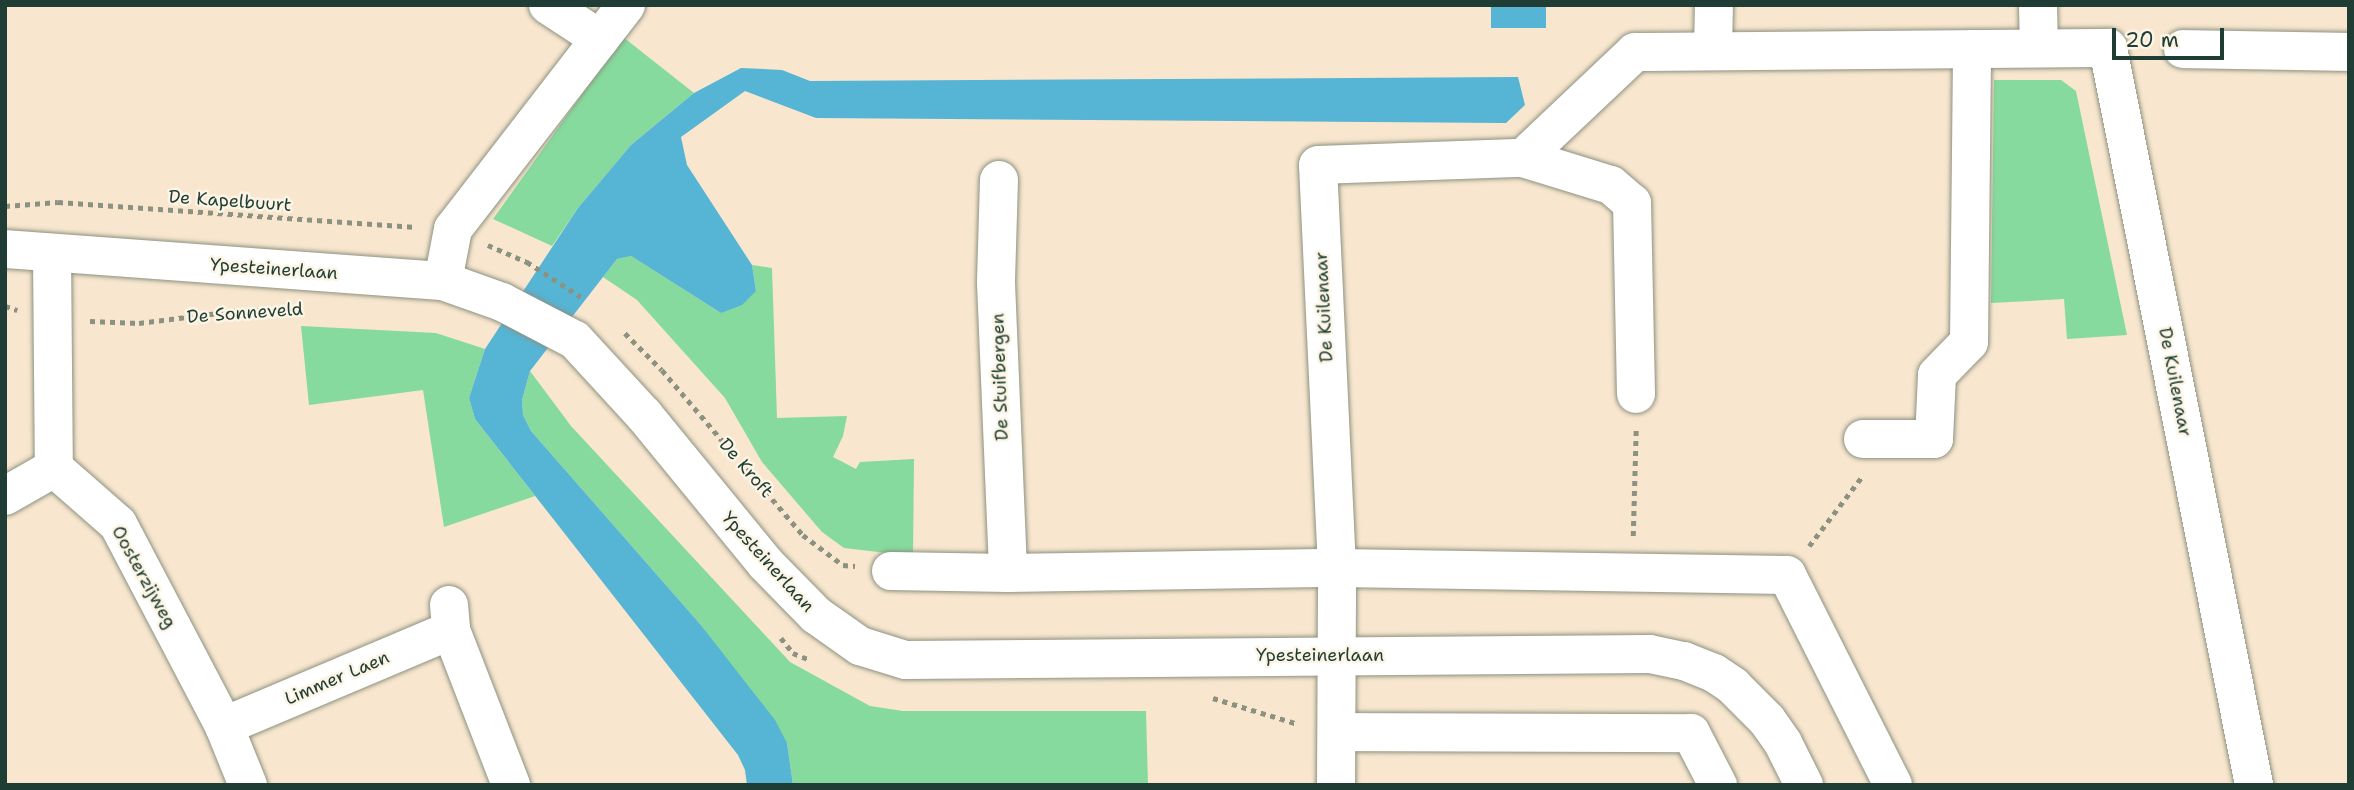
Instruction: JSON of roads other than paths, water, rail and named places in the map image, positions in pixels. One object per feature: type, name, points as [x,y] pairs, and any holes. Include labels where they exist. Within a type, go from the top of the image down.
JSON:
[{"type":"street","points":[[548,5],[600,39]]},
{"type":"street","points":[[443,281],[453,229],[626,5]]},
{"type":"street","points":[[1713,51],[1714,5]]},
{"type":"street","points":[[2038,5],[2039,48]]},
{"type":"street","name":"De Kuilenaar","points":[[1523,158],[1635,52],[2108,48],[2254,785]]},
{"type":"street","points":[[2183,49],[2349,51]]},
{"type":"street","points":[[1877,439],[1934,439],[1937,375],[1969,342],[1972,50]]},
{"type":"street","name":"De Kuilenaar","points":[[1339,655],[1318,165],[1523,158],[1611,185],[1632,203],[1636,394]]},
{"type":"street","name":"De Stuifbergen","points":[[999,180],[996,283],[1008,573]]},
{"type":"street","name":"Ypesteinerlaan","points":[[5,248],[443,281],[502,302],[575,340],[644,415],[765,564],[816,615],[860,646],[905,660],[1650,654],[1684,661],[1714,673],[1750,702],[1783,743],[1804,785]]},
{"type":"street","points":[[5,496],[54,468],[52,253]]},
{"type":"street","name":"Oosterzijweg","points":[[54,468],[117,524],[224,726],[248,785]]},
{"type":"street","points":[[891,571],[1008,573],[1337,568],[1787,575],[1893,785]]},
{"type":"street","name":"Limmer Laen","points":[[224,726],[450,617],[511,785]]},
{"type":"street","points":[[1336,785],[1339,655]]},
{"type":"street","points":[[1337,732],[1691,733],[1718,785]]},
{"type":"water","points":[[1491,5],[1546,5],[1546,28],[1491,28]]},
{"type":"water","points":[[741,68],[782,70],[810,81],[1518,77],[1525,105],[1506,123],[816,118],[745,91],[681,137],[687,165],[752,265],[756,291],[742,305],[721,313],[631,256],[617,259],[530,371],[522,400],[523,415],[531,431],[700,624],[775,720],[787,743],[793,785],[747,785],[745,770],[738,755],[475,419],[469,398],[485,349],[578,208],[631,145],[694,93]]}]
